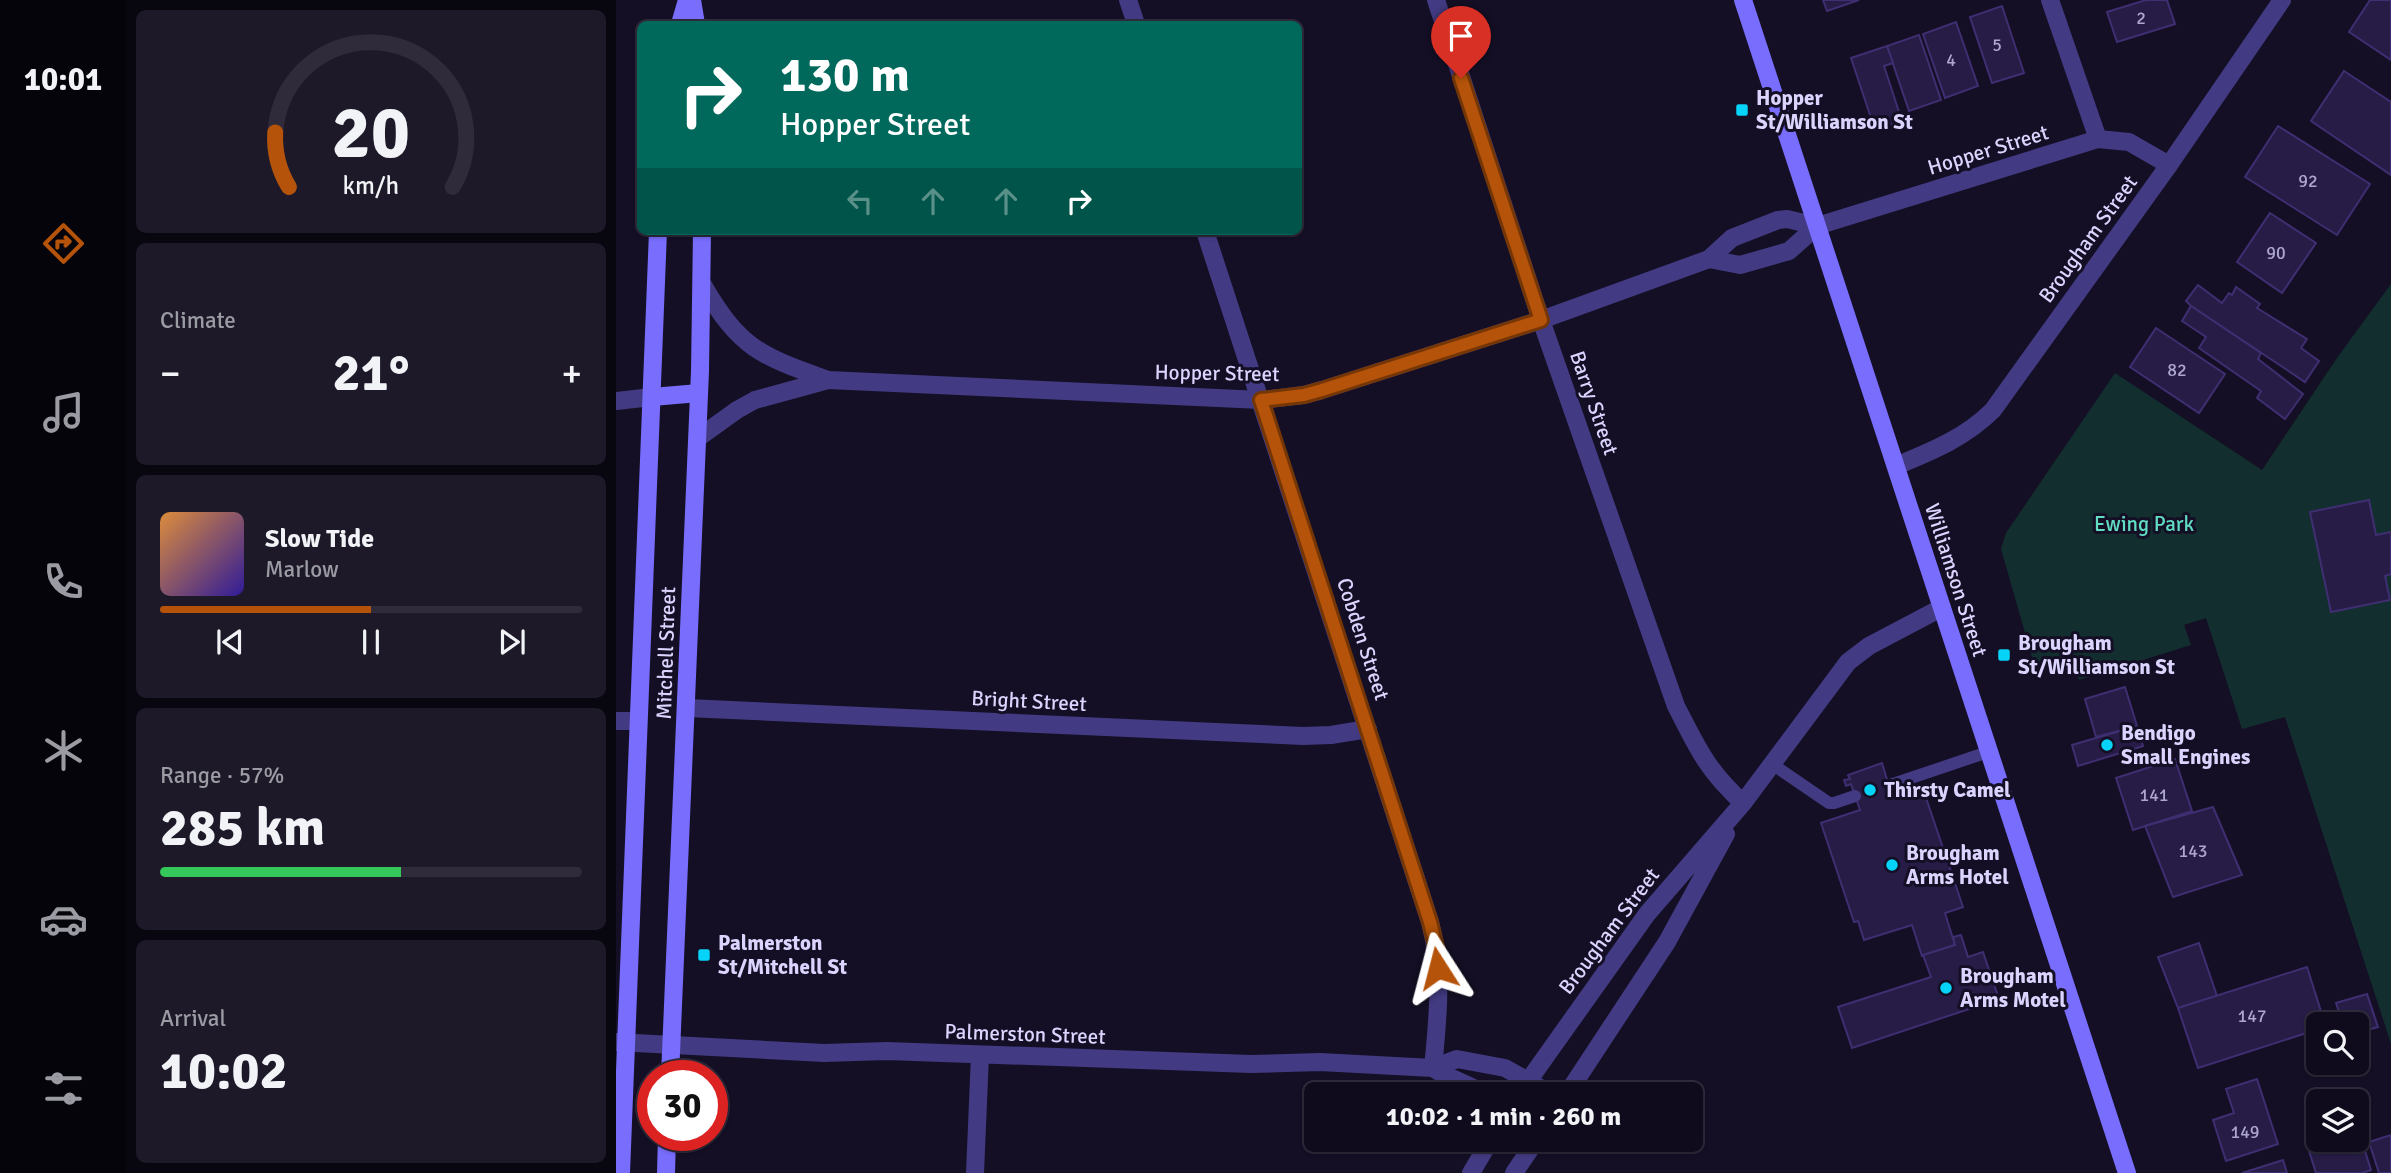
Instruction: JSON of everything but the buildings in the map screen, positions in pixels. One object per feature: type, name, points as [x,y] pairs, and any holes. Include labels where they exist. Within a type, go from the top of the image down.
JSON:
[{"type":"main road","points":[[681,21],[690,0]]},
{"type":"main road","points":[[690,0],[695,21]]},
{"type":"main road","name":"Williamson Street","points":[[1744,0],[2127,1173]]},
{"type":"main road","name":"Mitchell Street","points":[[621,1173],[621,1042],[652,397],[657,235]]},
{"type":"main road","name":"Mitchell Street","points":[[671,1060],[698,438],[702,235]]},
{"type":"main road","points":[[652,397],[699,393]]},
{"type":"main road","points":[[666,1173],[667,1151]]},
{"type":"street","points":[[1128,0],[1135,21]]},
{"type":"street","name":"Barry Street","points":[[1436,0],[1541,320],[1676,706],[1702,758],[1743,803]]},
{"type":"street","points":[[2050,0],[2098,139]]},
{"type":"street","name":"Brougham Street","points":[[1896,467],[1955,441],[1993,410],[2169,165],[2282,0]]},
{"type":"street","name":"Hopper Street","points":[[1709,259],[1740,265],[1789,251],[1817,226],[2098,139],[2129,142],[2169,165]]},
{"type":"street","name":"Hopper Street","points":[[703,285],[721,316],[745,342],[784,364],[828,380],[1261,400],[1322,390],[1541,320],[1709,259],[1732,238],[1778,220],[1787,219],[1817,226]]},
{"type":"street","name":"Cobden Street","points":[[1206,235],[1368,729],[1437,951],[1439,986],[1433,1068]]},
{"type":"street","name":"Hopper Street","points":[[698,438],[755,400],[828,380]]},
{"type":"street","points":[[616,401],[652,397]]},
{"type":"street","name":"Brougham Street","points":[[1528,1082],[1647,914],[1743,803],[1848,662],[1869,646],[1941,608]]},
{"type":"street","name":"Bright Street","points":[[687,708],[1303,736],[1368,729]]},
{"type":"street","points":[[616,720],[637,721]]},
{"type":"street","name":"Brougham Street","points":[[1575,1082],[1668,942],[1743,803]]},
{"type":"street","name":"Palmerston Street","points":[[621,1042],[824,1053],[887,1051],[1251,1065],[1320,1062],[1433,1068],[1457,1059],[1505,1068],[1519,1082]]},
{"type":"street","points":[[975,1173],[980,1055]]},
{"type":"street","name":"Palmerston Street","points":[[1433,1068],[1460,1082]]},
{"type":"street","points":[[1471,1173],[1483,1152]]},
{"type":"street","points":[[1514,1173],[1528,1152]]},
{"type":"lane","points":[[1890,785],[1988,752]]},
{"type":"lane","points":[[1772,764],[1829,803],[1855,796]]},
{"type":"green space","name":"Ewing Park","points":[[2391,284],[2391,1044],[2285,717],[2242,729],[2206,618],[2184,625],[2191,645],[2079,680],[2073,659],[2036,671],[2001,549],[2006,533],[2115,373],[2262,470],[2339,355]]},
{"type":"place","name":"Hopper St/Williamson St","points":[[1742,110]]},
{"type":"place","name":"Brougham St/Williamson St","points":[[2004,655]]},
{"type":"place","name":"Bendigo Small Engines","points":[[2107,745]]},
{"type":"place","name":"Thirsty Camel","points":[[1870,790]]},
{"type":"place","name":"Brougham Arms Hotel","points":[[1892,865]]},
{"type":"place","name":"Palmerston St/Mitchell St","points":[[704,955]]},
{"type":"place","name":"Brougham Arms Motel","points":[[1946,988]]},
{"type":"route","points":[[1438,968],[1430,922],[1261,400],[1322,390],[1541,320],[1461,78]]}]
